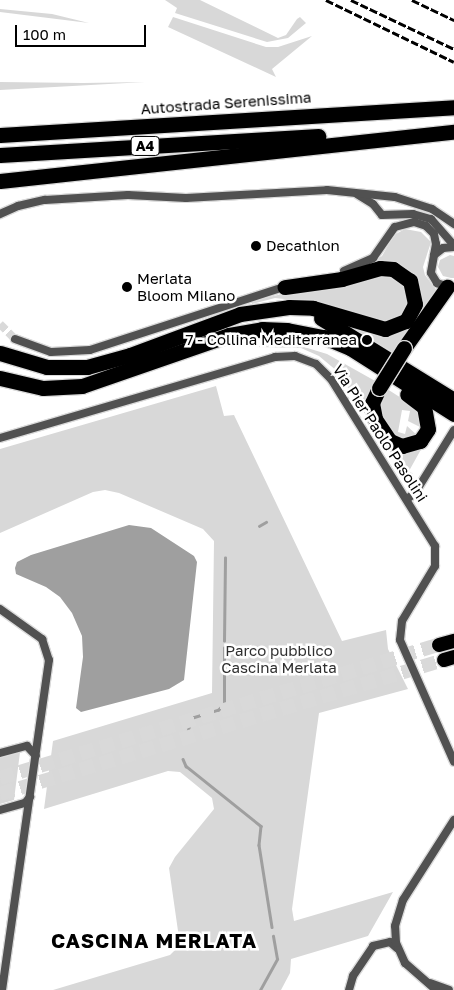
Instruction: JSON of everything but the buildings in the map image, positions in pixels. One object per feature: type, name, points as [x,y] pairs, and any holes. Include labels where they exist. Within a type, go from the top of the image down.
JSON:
[{"type":"highway","name":"Autostrada Serenissima","points":[[0,135],[454,107]]},
{"type":"highway","name":"A4","points":[[0,124],[239,110],[357,113]]},
{"type":"highway","name":"A4","points":[[0,173],[201,160],[454,128]]},
{"type":"highway","name":"A4","points":[[0,155],[291,137],[454,132]]},
{"type":"highway","points":[[0,181],[201,160]]},
{"type":"highway","points":[[0,353],[34,364],[64,368],[99,365],[217,321],[264,311],[312,308],[385,329],[406,321],[415,304],[412,285],[407,277],[393,269],[380,268],[342,279],[285,287]]},
{"type":"highway","points":[[332,341],[424,407],[428,429],[420,441],[402,446],[388,437],[373,414],[374,398],[379,388],[404,348],[451,287]]},
{"type":"highway","points":[[264,311],[292,311],[321,318],[454,400]]},
{"type":"highway","points":[[0,378],[43,388],[82,386],[107,380],[210,341],[262,329],[299,331],[332,341],[365,356],[454,414]]},
{"type":"highway","points":[[0,348],[34,364]]},
{"type":"highway","points":[[439,645],[454,641]]},
{"type":"street","points":[[342,190],[364,197],[382,214],[426,216],[434,221],[454,246],[443,248],[433,256]]},
{"type":"street","points":[[0,214],[18,206],[45,200],[128,195],[186,198],[342,190],[411,202],[432,209],[454,224]]},
{"type":"street","points":[[15,339],[50,352],[90,350],[153,333],[285,287],[364,263],[379,252],[390,231],[407,222],[421,224],[430,230],[436,244],[431,273],[437,282],[451,287]]},
{"type":"street","name":"Via Pier Paolo Pasolini","points":[[0,438],[275,357],[295,356],[316,364],[331,379],[431,537],[436,556],[432,574],[402,621],[400,640],[454,762]]},
{"type":"street","points":[[407,499],[415,493],[454,430]]},
{"type":"street","points":[[0,609],[33,630],[48,649],[48,670],[2,990]]},
{"type":"street","points":[[0,753],[27,746],[36,756]]},
{"type":"street","points":[[0,810],[25,803],[30,797]]},
{"type":"street","points":[[398,950],[395,926],[398,911],[454,820]]},
{"type":"street","points":[[348,990],[353,976],[373,946],[390,942],[398,950],[410,969],[436,990]]},
{"type":"street","points":[[426,982],[450,990]]},
{"type":"green space","points":[[165,0],[200,0],[278,38],[286,35],[300,17],[306,23],[288,38],[267,42],[175,13],[177,8]]},
{"type":"green space","points":[[0,9],[52,14],[89,23],[0,12]]},
{"type":"green space","points":[[173,17],[266,47],[278,47],[312,36],[272,69],[276,77],[168,27]]},
{"type":"green space","points":[[0,82],[83,83],[145,82],[0,90]]},
{"type":"green space","points":[[405,229],[421,232],[431,242],[423,267],[425,275],[437,291],[395,355],[349,326],[392,332],[418,285],[366,266],[382,256],[394,235]]},
{"type":"green space","points":[[450,255],[454,256],[454,278],[443,276],[438,267],[440,260]]},
{"type":"green space","points":[[378,273],[401,278],[410,296],[405,313],[386,323],[303,301],[275,298],[252,304],[251,301]]},
{"type":"green space","points":[[292,345],[327,354],[377,382],[370,395],[396,449],[394,458],[337,371],[319,356],[301,348],[255,347]]},
{"type":"green space","name":"Parco pubblico Cascina Merlata","points":[[216,386],[224,416],[234,415],[342,641],[386,630],[388,649],[408,689],[319,713],[292,909],[294,921],[393,892],[368,936],[291,959],[290,973],[281,990],[53,990],[170,955],[180,945],[169,868],[175,857],[214,809],[212,798],[180,772],[168,771],[44,809],[53,741],[212,693],[214,541],[203,529],[119,493],[105,490],[93,492],[0,533],[0,449]]},
{"type":"green space","points":[[384,387],[409,403],[414,402],[424,429],[408,421],[410,411],[402,410],[398,432],[405,434],[407,426],[418,436],[408,442],[392,436],[376,405]]},
{"type":"green space","points":[[424,444],[409,471],[413,474],[406,478],[397,463],[402,450]]},
{"type":"green space","points":[[20,752],[14,800],[0,804],[0,758]]},
{"type":"shaded area","points":[[129,525],[151,528],[194,556],[197,562],[184,680],[169,689],[81,712],[76,708],[83,657],[82,636],[72,613],[60,597],[46,587],[16,574],[15,568],[17,562],[31,555]]},
{"type":"waterway","points":[[259,526],[266,522]]},
{"type":"waterway","points":[[224,641],[225,558]]},
{"type":"waterway","points":[[185,742],[191,718],[218,710],[224,704],[224,648]]},
{"type":"waterway","points":[[183,759],[186,766],[261,826],[259,845],[272,927]]},
{"type":"waterway","points":[[260,990],[277,959],[273,936]]},
{"type":"tunnel","points":[[0,324],[15,339]]},
{"type":"tunnel","points":[[0,778],[439,645]]},
{"type":"tunnel","points":[[0,794],[444,660]]},
{"type":"railway","points":[[326,0],[454,62]]},
{"type":"railway","points":[[351,0],[454,49]]},
{"type":"railway","points":[[412,0],[454,20]]},
{"type":"place","name":"Decathlon","points":[[256,246]]},
{"type":"place","name":"Merlata Bloom Milano","points":[[127,287]]},
{"type":"place","name":"7 - Collina Mediterranea","points":[[367,340]]},
{"type":"district","name":"CASCINA MERLATA","points":[[154,940]]}]
